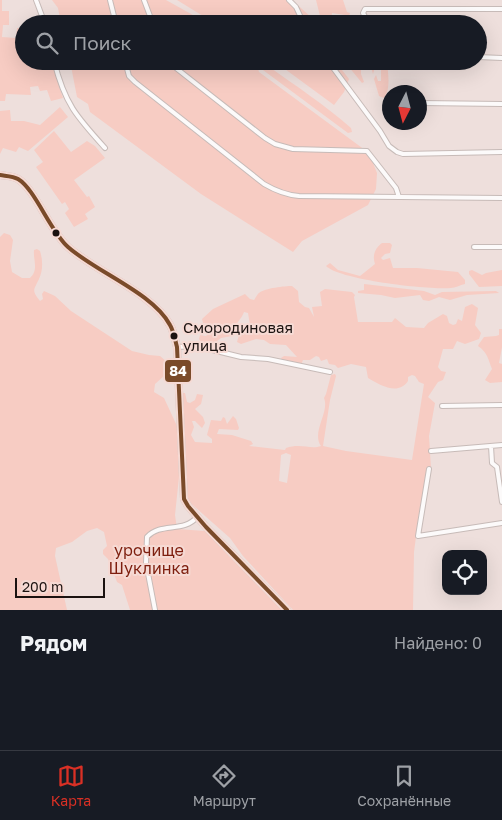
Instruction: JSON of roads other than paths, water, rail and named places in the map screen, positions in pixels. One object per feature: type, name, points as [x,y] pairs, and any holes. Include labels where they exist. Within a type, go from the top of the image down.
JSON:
[{"type":"main road","points":[[0,175],[17,179],[27,187],[56,234],[70,249],[152,304],[170,325],[177,347],[183,491],[188,506],[287,610]]},
{"type":"street","points":[[36,0],[42,15]]},
{"type":"street","points":[[110,0],[114,15]]},
{"type":"street","points":[[144,0],[150,15]]},
{"type":"street","points":[[289,0],[296,7],[300,15]]},
{"type":"street","points":[[364,15],[363,13],[366,9],[502,8]]},
{"type":"street","points":[[487,57],[502,58]]},
{"type":"street","points":[[56,70],[66,98],[76,117],[104,148]]},
{"type":"street","points":[[127,70],[129,76],[135,82],[264,184],[287,195],[502,198]]},
{"type":"street","points":[[178,70],[275,144],[296,149],[366,151],[396,188],[399,197]]},
{"type":"street","points":[[335,70],[393,150],[403,154],[502,152]]},
{"type":"street","points":[[427,103],[502,104]]},
{"type":"street","points":[[474,247],[502,247]]},
{"type":"street","points":[[177,347],[196,346],[241,357],[268,359],[330,372]]},
{"type":"street","points":[[442,406],[502,405]]},
{"type":"street","points":[[431,451],[502,445]]},
{"type":"street","points":[[491,446],[492,463],[497,467],[502,502]]},
{"type":"street","points":[[429,469],[418,536],[502,524]]},
{"type":"street","points":[[155,610],[146,563],[146,537],[162,529],[187,525],[197,517]]},
{"type":"place","name":"Смородиновая улица","points":[[174,336]]},
{"type":"park label","name":"урочище Шуклинка","points":[[149,559]]}]
